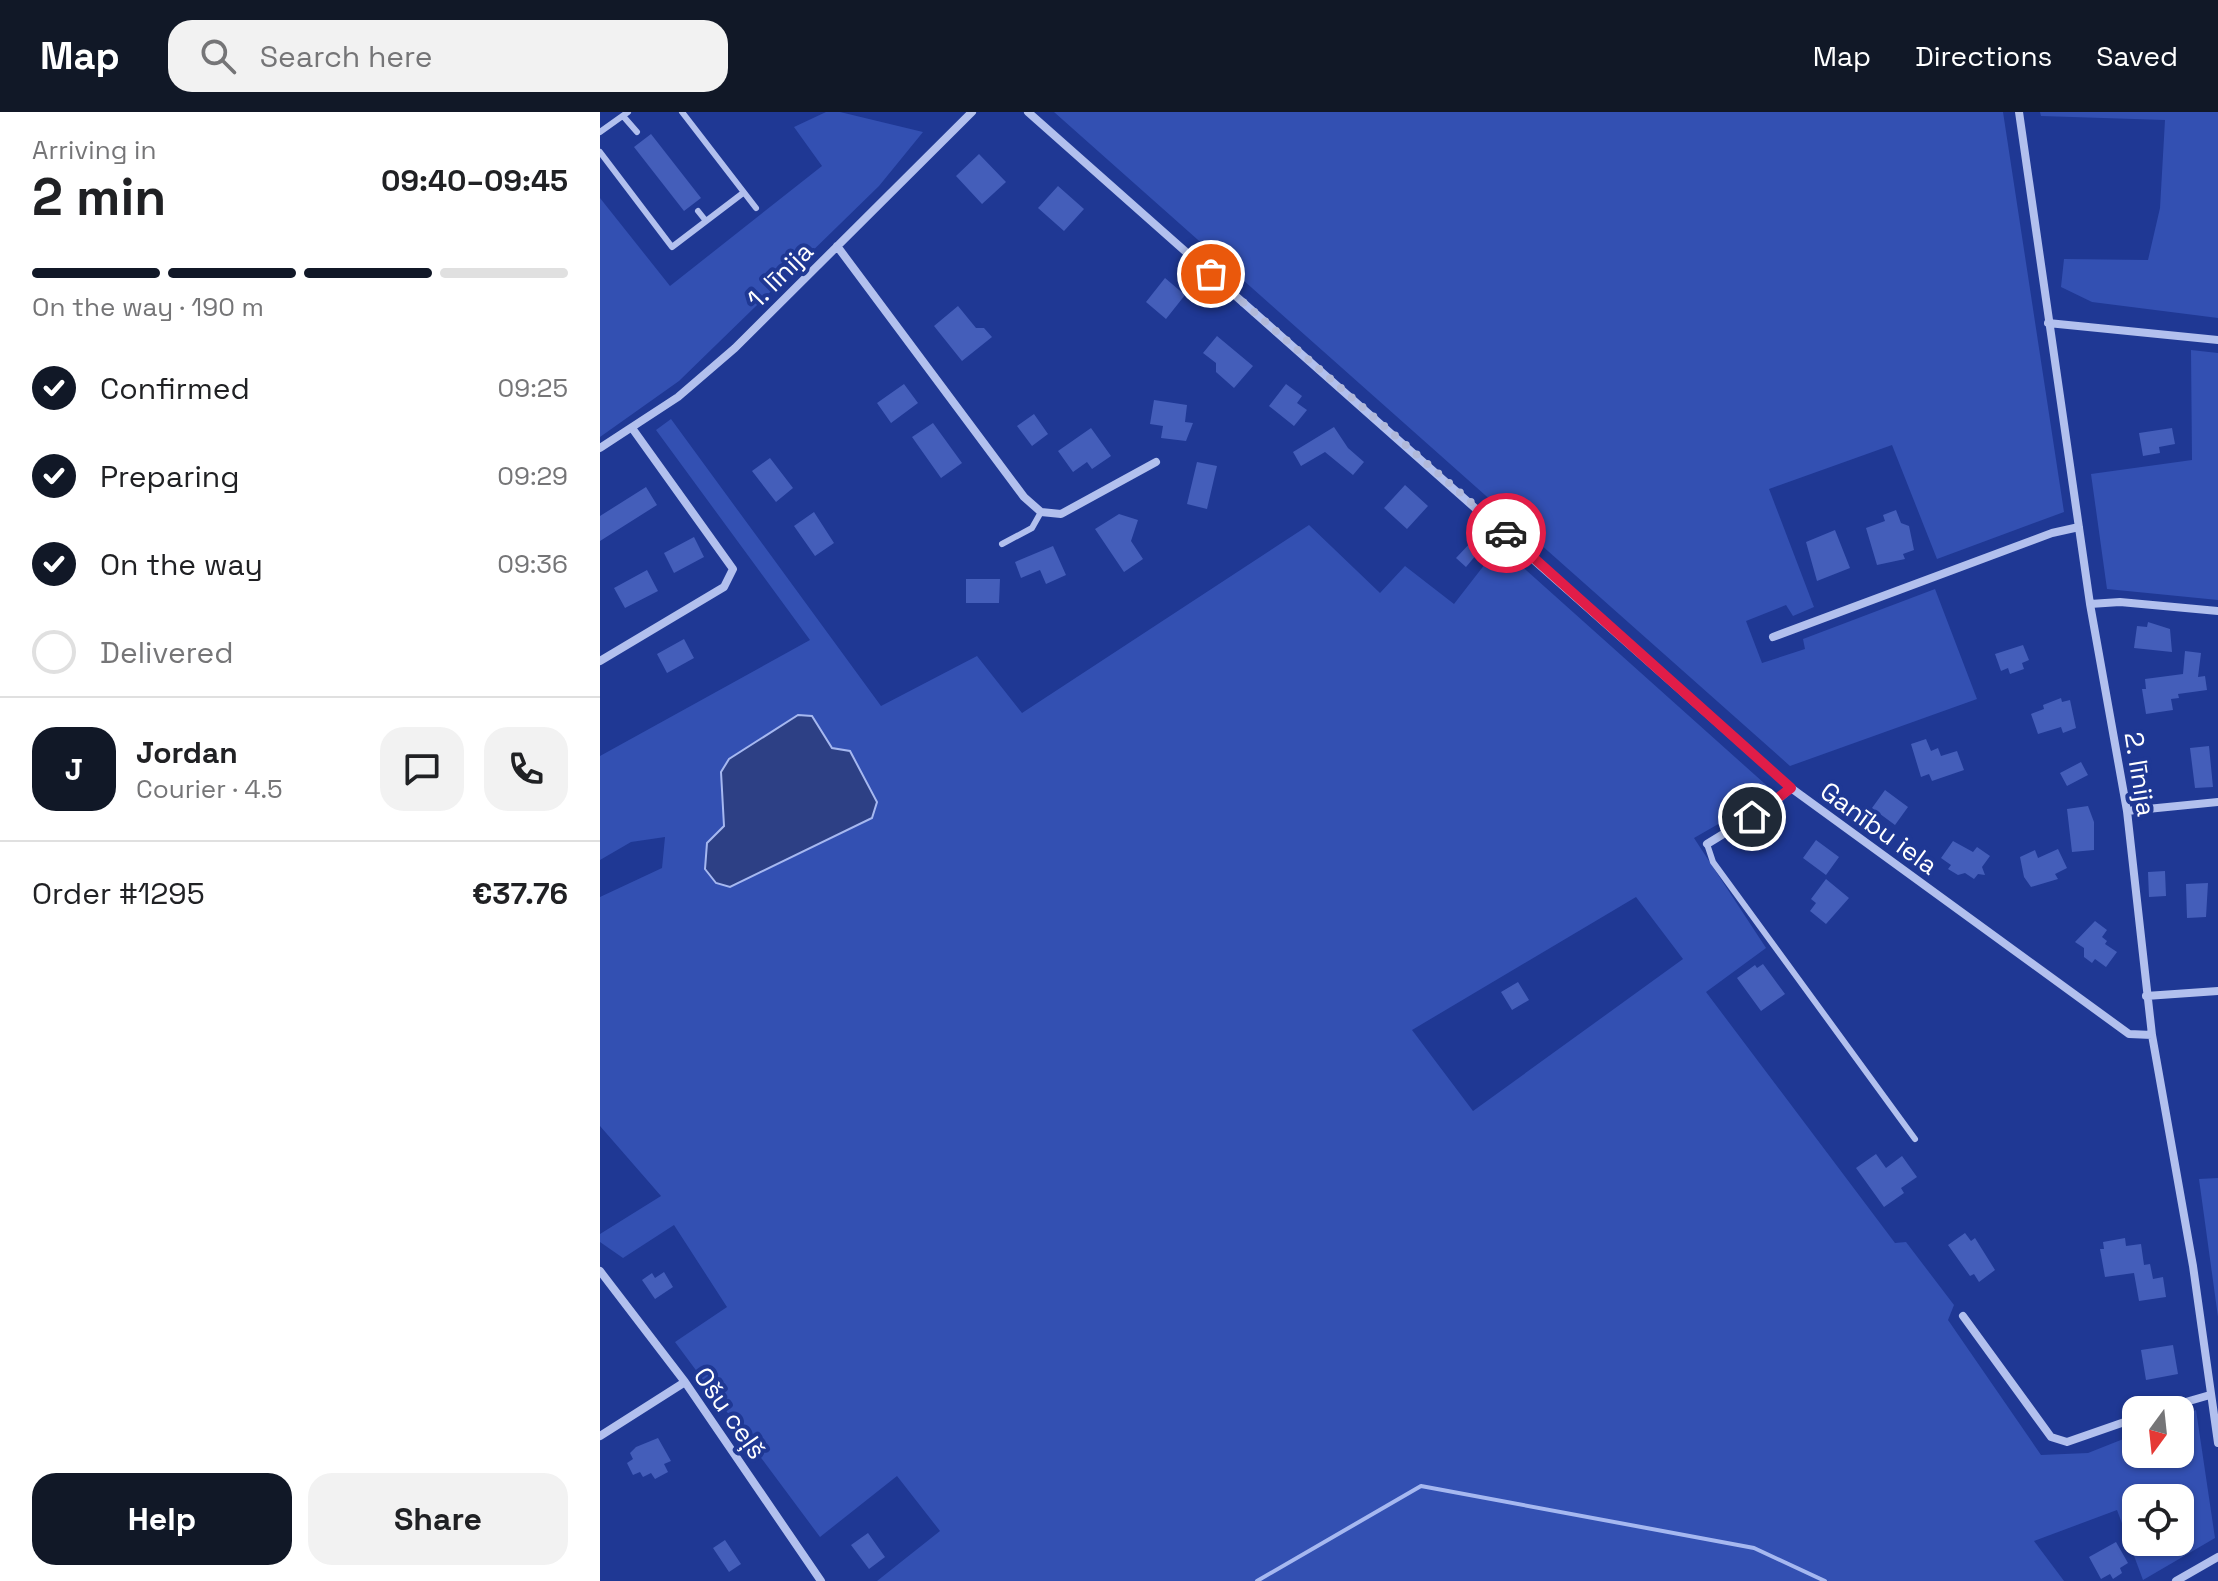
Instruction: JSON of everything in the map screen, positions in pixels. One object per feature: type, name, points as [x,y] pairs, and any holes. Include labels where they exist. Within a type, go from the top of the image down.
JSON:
[{"type":"street","name":"1. līnija","points":[[600,448],[678,397],[735,348],[972,112]]},
{"type":"street","name":"Ganību iela","points":[[1028,112],[1791,788],[2129,1034],[2152,1035]]},
{"type":"street","name":"2. līnija","points":[[2019,112],[2090,604],[2127,811],[2146,996],[2193,1266],[2218,1443]]},
{"type":"street","points":[[837,246],[1024,497],[1041,512],[1061,514],[1156,462]]},
{"type":"street","points":[[2048,323],[2218,340]]},
{"type":"street","points":[[600,661],[724,587],[733,569],[632,428]]},
{"type":"street","points":[[1773,637],[2052,533],[2079,527]]},
{"type":"street","points":[[2090,604],[2120,602],[2218,611]]},
{"type":"street","points":[[1707,844],[1774,803],[1791,788]]},
{"type":"street","points":[[2127,811],[2218,802]]},
{"type":"street","points":[[2146,996],[2218,991]]},
{"type":"street","name":"Ošu ceļš","points":[[600,1271],[685,1382],[821,1581]]},
{"type":"street","points":[[1963,1316],[2051,1437],[2067,1442],[2122,1423]]},
{"type":"street","points":[[600,1436],[685,1382]]},
{"type":"street","points":[[2194,1400],[2210,1395]]},
{"type":"street","points":[[2176,1581],[2218,1557]]},
{"type":"lane","points":[[682,112],[756,208]]},
{"type":"lane","points":[[600,132],[626,114],[637,132]]},
{"type":"lane","points":[[600,152],[672,247],[743,193]]},
{"type":"lane","points":[[698,211],[706,221]]},
{"type":"lane","points":[[1002,544],[1032,528],[1041,512]]},
{"type":"lane","points":[[1707,844],[1713,862],[1915,1139]]},
{"type":"shaded area","points":[[826,112],[840,112],[923,132],[879,186],[679,381],[600,437],[600,198],[670,286],[822,166],[794,127]]},
{"type":"shaded area","points":[[1054,112],[2003,112],[2064,512],[1937,559],[1892,445],[1769,489],[1814,607],[1793,616],[1786,605],[1746,621],[1762,663],[1805,649],[1803,639],[1935,589],[1977,699],[1790,766]]},
{"type":"shaded area","points":[[2040,112],[2218,112],[2218,318],[2092,302],[2061,287],[2064,259],[2148,260],[2160,208],[2165,120],[2041,116]]},
{"type":"shaded area","points":[[2191,350],[2218,353],[2218,600],[2107,589],[2091,474],[2192,460]]},
{"type":"shaded area","points":[[671,419],[881,706],[977,656],[1022,713],[1309,525],[1380,593],[1405,566],[1454,604],[1499,546],[1774,792],[1694,838],[1766,948],[1706,992],[1895,1243],[1906,1242],[1954,1305],[1948,1320],[2041,1455],[2088,1453],[2122,1440],[2122,1468],[2194,1468],[2196,1410],[2215,1538],[2194,1550],[2194,1484],[2122,1484],[2122,1523],[2117,1510],[2034,1541],[2064,1581],[877,1581],[940,1531],[897,1476],[820,1537],[675,1342],[727,1307],[674,1225],[623,1258],[600,1242],[600,1234],[661,1196],[600,1126],[600,897],[662,868],[665,837],[631,842],[600,860],[600,756],[810,640],[656,430]],"holes":[[[812,717],[832,748],[707,843],[724,826],[721,772]],[[1636,897],[1683,959],[1473,1111],[1412,1030]]]},
{"type":"shaded area","points":[[798,715],[812,716],[832,748],[850,751],[877,802],[872,818],[730,887],[716,883],[705,869],[707,843],[724,826],[721,772],[729,759]]},
{"type":"shaded area","points":[[2218,1178],[2218,1317],[2199,1179]]},
{"type":"shaded area","points":[[2134,1556],[2184,1556],[2143,1580]]},
{"type":"building","points":[[651,134],[701,198],[684,211],[634,147]]},
{"type":"building","points":[[979,154],[1006,182],[982,204],[956,176]]},
{"type":"building","points":[[1058,186],[1084,209],[1064,231],[1038,208]]},
{"type":"building","points":[[1165,278],[1185,295],[1166,319],[1146,302]]},
{"type":"building","points":[[958,306],[976,328],[984,328],[992,337],[962,361],[934,326]]},
{"type":"building","points":[[1217,336],[1253,366],[1234,388],[1216,372],[1216,363],[1203,353]]},
{"type":"building","points":[[904,384],[918,403],[891,423],[877,403]]},
{"type":"building","points":[[1286,384],[1302,396],[1297,403],[1307,410],[1294,426],[1269,406]]},
{"type":"building","points":[[1154,400],[1187,405],[1185,422],[1193,423],[1186,441],[1161,438],[1163,426],[1150,424]]},
{"type":"building","points":[[1034,414],[1048,434],[1032,446],[1017,426]]},
{"type":"building","points":[[933,423],[962,463],[941,478],[912,437]]},
{"type":"building","points":[[1334,427],[1348,448],[1364,462],[1353,475],[1325,452],[1301,466],[1293,452]]},
{"type":"building","points":[[1091,428],[1111,456],[1092,469],[1087,462],[1073,472],[1058,451]]},
{"type":"building","points":[[2172,428],[2175,444],[2159,447],[2160,453],[2143,456],[2139,433]]},
{"type":"building","points":[[770,458],[793,488],[776,502],[752,471]]},
{"type":"building","points":[[1197,462],[1217,466],[1207,509],[1187,504]]},
{"type":"building","points":[[1405,485],[1428,506],[1407,529],[1384,508]]},
{"type":"building","points":[[646,487],[657,505],[600,541],[600,516]]},
{"type":"building","points":[[1896,510],[1901,523],[1909,526],[1914,550],[1903,554],[1905,559],[1877,565],[1866,528],[1885,521],[1883,515]]},
{"type":"building","points":[[814,512],[834,543],[815,556],[794,526]]},
{"type":"building","points":[[1119,514],[1138,520],[1131,541],[1143,559],[1124,572],[1095,529]]},
{"type":"building","points":[[1835,530],[1850,568],[1817,581],[1806,542]]},
{"type":"building","points":[[694,537],[704,557],[674,573],[664,553]]},
{"type":"building","points":[[1473,540],[1482,548],[1466,567],[1456,558]]},
{"type":"building","points":[[1053,546],[1066,575],[1046,584],[1040,570],[1021,578],[1015,562]]},
{"type":"building","points":[[647,570],[658,591],[625,608],[614,588]]},
{"type":"building","points":[[966,579],[1000,579],[999,603],[966,603]]},
{"type":"building","points":[[2148,622],[2170,629],[2172,652],[2134,648],[2137,626],[2147,627]]},
{"type":"building","points":[[684,639],[694,658],[667,673],[657,654]]},
{"type":"building","points":[[2023,645],[2029,660],[2022,663],[2024,669],[2010,674],[2008,668],[2001,671],[1995,654]]},
{"type":"building","points":[[2185,651],[2201,653],[2198,677],[2205,676],[2207,690],[2178,694],[2179,698],[2171,699],[2173,710],[2146,714],[2142,689],[2146,689],[2145,679],[2183,674]]},
{"type":"building","points":[[2061,698],[2062,702],[2070,700],[2076,728],[2063,733],[2061,727],[2038,734],[2031,714]]},
{"type":"building","points":[[1926,739],[1931,751],[1938,748],[1941,756],[1957,751],[1964,770],[1932,781],[1929,774],[1921,777],[1911,744]]},
{"type":"building","points":[[2209,746],[2213,787],[2195,788],[2190,748]]},
{"type":"building","points":[[2081,762],[2088,775],[2067,786],[2060,773]]},
{"type":"building","points":[[1885,790],[1908,807],[1895,825],[1872,808]]},
{"type":"building","points":[[2088,806],[2094,822],[2094,850],[2072,852],[2067,809]]},
{"type":"building","points":[[1816,840],[1839,857],[1826,875],[1803,858]]},
{"type":"building","points":[[1953,841],[1973,852],[1977,847],[1990,856],[1982,867],[1985,875],[1978,874],[1974,879],[1948,869],[1951,865],[1941,858]]},
{"type":"building","points":[[2058,849],[2067,868],[2055,874],[2058,879],[2031,887],[2024,877],[2020,857],[2035,850],[2038,858]]},
{"type":"building","points":[[2165,871],[2166,896],[2149,897],[2148,872]]},
{"type":"building","points":[[1826,879],[1849,898],[1826,924],[1810,911],[1816,903],[1811,899]]},
{"type":"building","points":[[2208,883],[2206,917],[2187,918],[2186,884]]},
{"type":"building","points":[[2095,921],[2107,930],[2102,937],[2107,941],[2105,944],[2117,952],[2106,967],[2095,959],[2092,963],[2084,957],[2084,948],[2075,942]]},
{"type":"building","points":[[1763,964],[1785,994],[1761,1011],[1737,978],[1755,965],[1757,968]]},
{"type":"building","points":[[1518,982],[1529,1000],[1512,1010],[1501,992]]},
{"type":"building","points":[[1876,1154],[1886,1168],[1902,1156],[1917,1177],[1901,1188],[1904,1193],[1884,1207],[1856,1168]]},
{"type":"building","points":[[1965,1233],[1971,1241],[1975,1238],[1995,1270],[1979,1282],[1974,1274],[1970,1276],[1948,1245]]},
{"type":"building","points":[[2125,1238],[2126,1246],[2141,1244],[2144,1265],[2150,1264],[2153,1279],[2163,1277],[2166,1297],[2139,1301],[2134,1273],[2105,1277],[2100,1249],[2104,1249],[2103,1242]]},
{"type":"building","points":[[664,1272],[673,1287],[655,1299],[642,1280],[652,1273],[655,1278]]},
{"type":"building","points":[[2173,1345],[2178,1374],[2146,1380],[2141,1350]]},
{"type":"building","points":[[658,1438],[671,1461],[664,1464],[668,1472],[655,1479],[651,1473],[643,1477],[640,1472],[633,1475],[627,1463],[633,1459],[630,1453],[636,1447]]},
{"type":"building","points":[[868,1533],[885,1557],[869,1569],[851,1545]]},
{"type":"building","points":[[725,1540],[741,1564],[729,1572],[713,1548]]},
{"type":"building","points":[[2116,1542],[2128,1563],[2120,1568],[2122,1573],[2113,1579],[2110,1574],[2101,1579],[2089,1557]]},
{"type":"waterway","points":[[1257,1581],[1421,1486],[1754,1548],[1825,1581]]},
{"type":"way so far","points":[[1211,274],[1506,533]]},
{"type":"route","points":[[1506,533],[1791,788],[1752,817]]}]
